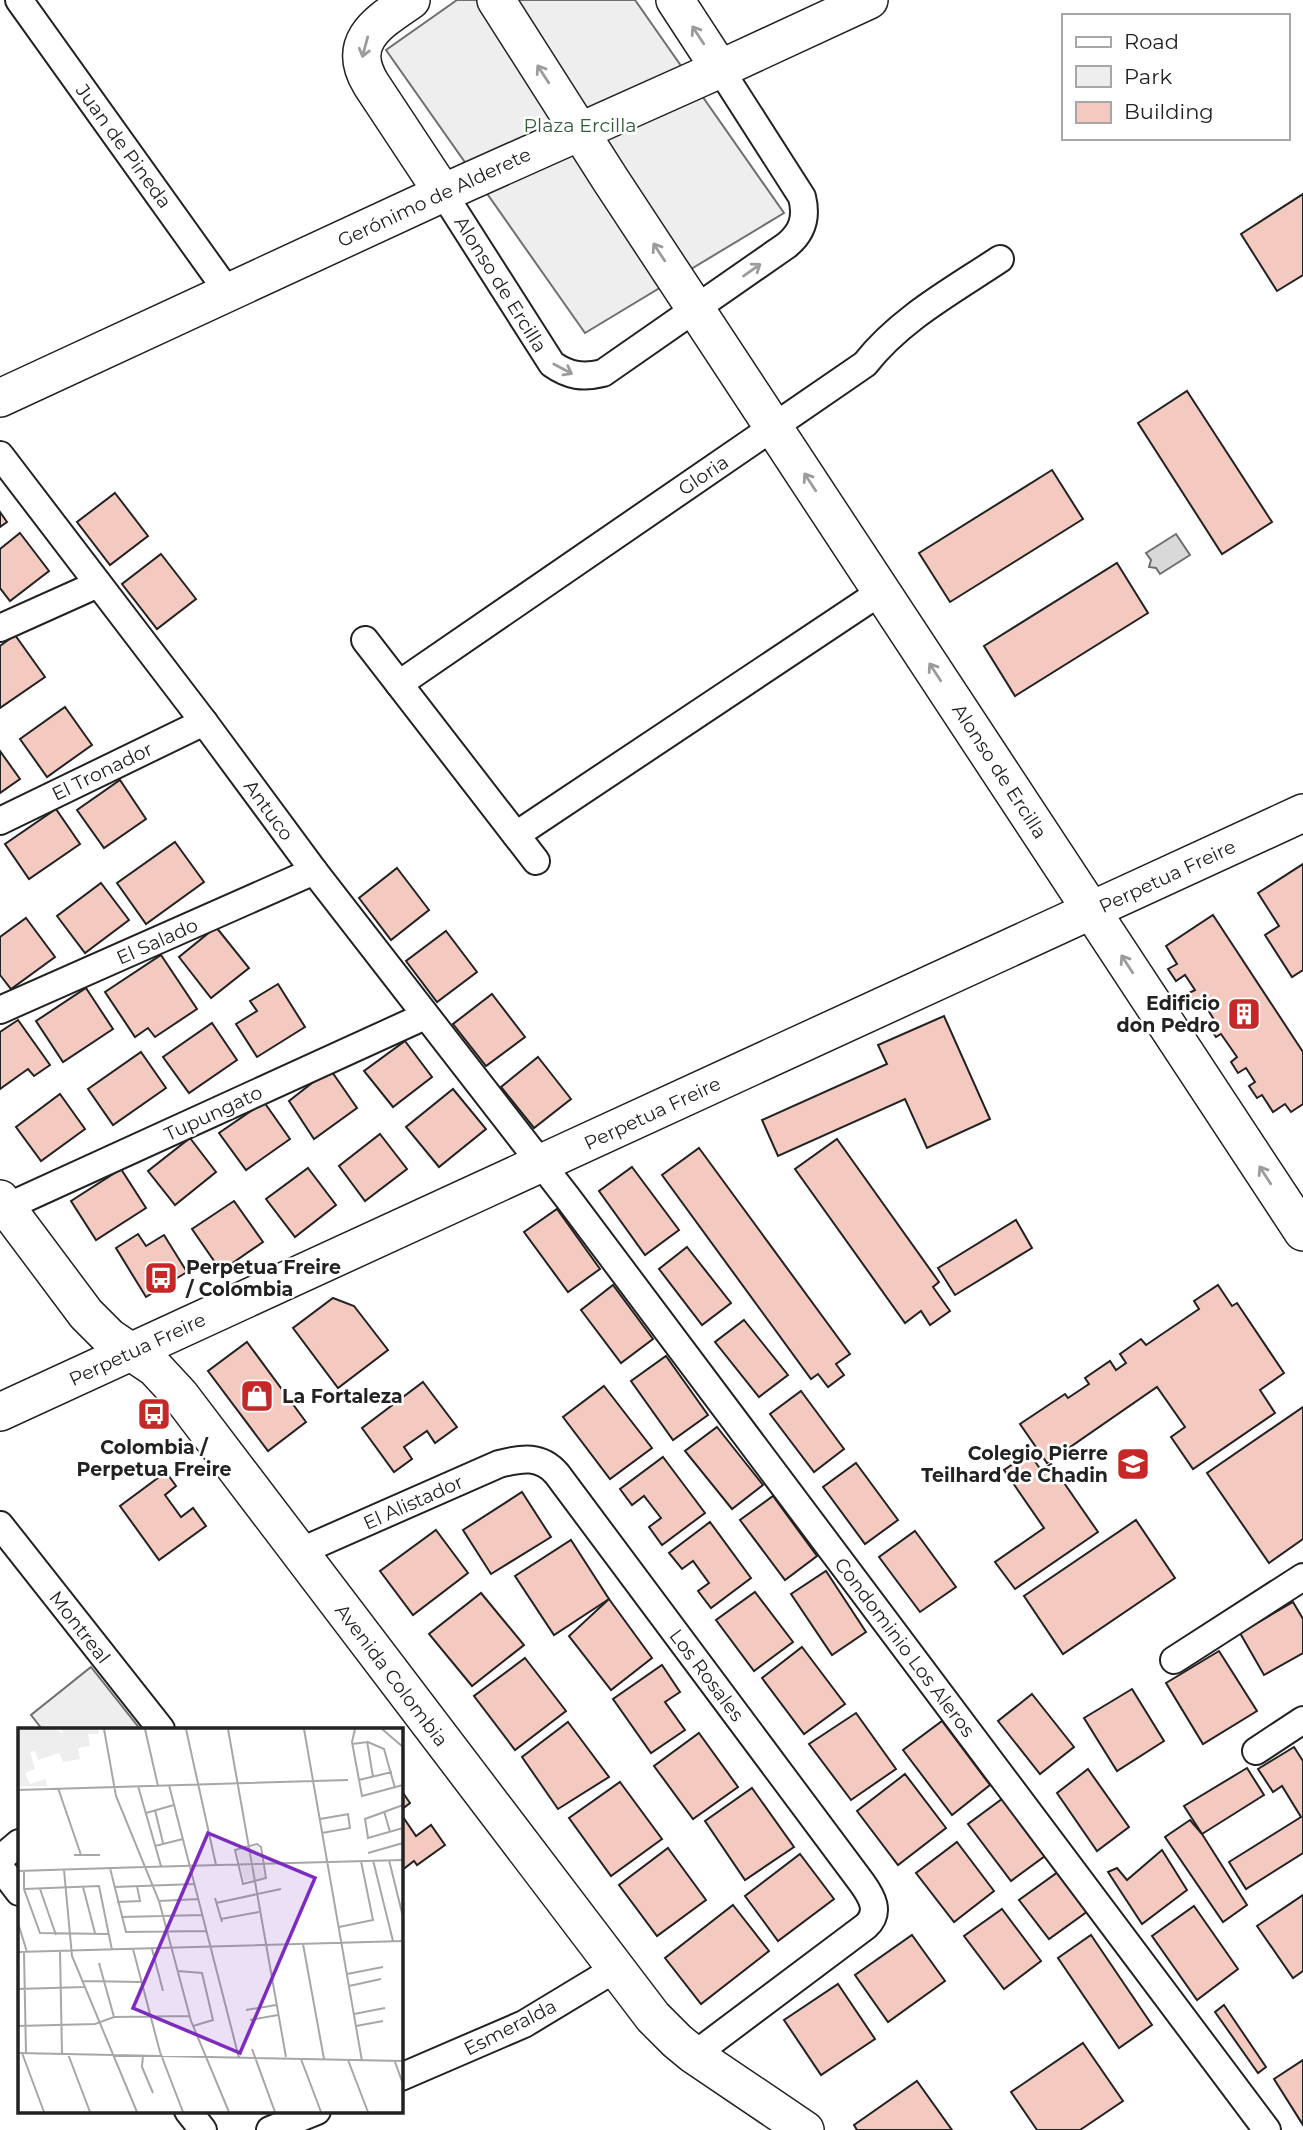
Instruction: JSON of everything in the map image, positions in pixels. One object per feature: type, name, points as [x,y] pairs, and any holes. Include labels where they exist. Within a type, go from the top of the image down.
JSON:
[{"type":"street","name":"Juan de Pineda","points":[[19,0],[228,292]]},
{"type":"street","name":"Alonso de Ercilla","points":[[411,0],[372,28],[362,51],[365,74],[443,192],[544,354],[562,371],[589,377],[603,373],[787,246],[795,239],[804,220],[802,197],[675,0]]},
{"type":"street","name":"Alonso de Ercilla","points":[[496,0],[1303,1232]]},
{"type":"street","name":"Gerónimo de Alderete","points":[[0,398],[443,192],[869,0]]},
{"type":"street","name":"Gloria","points":[[399,684],[865,364],[904,323],[1000,259]]},
{"type":"street","name":"Antuco","points":[[0,454],[314,871],[541,1164]]},
{"type":"street","points":[[0,628],[98,584]]},
{"type":"street","points":[[516,835],[882,591]]},
{"type":"street","points":[[365,640],[536,860]]},
{"type":"street","name":"El Tronador","points":[[0,821],[204,722]]},
{"type":"street","name":"Perpetua Freire","points":[[0,1412],[1303,813]]},
{"type":"street","name":"El Salado","points":[[0,1010],[314,871]]},
{"type":"street","name":"Tupungato","points":[[2,1206],[425,1016]]},
{"type":"street","name":"Condominio Los Aleros","points":[[541,1164],[1267,2130]]},
{"type":"street","name":"Avenida Colombia","points":[[2,1206],[86,1314],[109,1337],[155,1368],[180,1395],[653,2017],[694,2054],[805,2130]]},
{"type":"street","name":"El Alistador","points":[[299,1552],[499,1464],[529,1459]]},
{"type":"street","name":"Los Rosales","points":[[529,1459],[545,1464],[557,1475],[862,1883],[874,1904],[875,1914],[866,1926],[694,2054]]},
{"type":"street","name":"Montreal","points":[[0,1525],[160,1728]]},
{"type":"street","points":[[1174,1660],[1303,1577]]},
{"type":"street","points":[[1256,1751],[1303,1720]]},
{"type":"street","points":[[0,1858],[18,1844]]},
{"type":"street","points":[[0,1867],[18,1891]]},
{"type":"street","name":"Esmeralda","points":[[402,2077],[524,2024],[615,1969]]},
{"type":"street","points":[[189,2112],[203,2130]]},
{"type":"street","points":[[270,2130],[315,2112]]},
{"type":"green space","name":"Plaza Ercilla","points":[[457,0],[635,0],[784,213],[585,333],[386,50]]},
{"type":"green space","points":[[91,1667],[139,1728],[41,1728],[31,1715]]},
{"type":"shaded area","points":[[1176,534],[1190,555],[1160,574],[1156,568],[1149,567],[1151,560],[1146,553]]},
{"type":"building","points":[[1303,194],[1303,275],[1277,291],[1241,234]]},
{"type":"building","points":[[1187,391],[1272,522],[1222,554],[1138,423]]},
{"type":"building","points":[[1052,470],[1083,519],[950,602],[919,553]]},
{"type":"building","points":[[115,493],[148,536],[110,565],[77,522]]},
{"type":"building","points":[[0,512],[7,522],[0,527]]},
{"type":"building","points":[[20,533],[49,571],[10,601],[0,588],[0,549]]},
{"type":"building","points":[[161,554],[196,599],[157,629],[122,584]]},
{"type":"building","points":[[1117,563],[1148,613],[1015,696],[984,646]]},
{"type":"building","points":[[15,635],[45,677],[0,708],[0,646]]},
{"type":"building","points":[[65,707],[92,745],[47,777],[20,739]]},
{"type":"building","points":[[0,751],[20,779],[0,793]]},
{"type":"building","points":[[120,780],[146,819],[104,848],[77,810]]},
{"type":"building","points":[[56,809],[80,844],[29,879],[5,844]]},
{"type":"building","points":[[175,842],[204,882],[146,924],[117,883]]},
{"type":"building","points":[[1303,864],[1303,970],[1292,977],[1265,935],[1279,926],[1258,893]]},
{"type":"building","points":[[397,868],[429,910],[391,940],[359,898]]},
{"type":"building","points":[[101,883],[129,920],[85,953],[57,916]]},
{"type":"building","name":"Edificio don Pedro","points":[[1213,915],[1303,1052],[1303,1104],[1291,1112],[1285,1104],[1273,1112],[1262,1095],[1257,1098],[1249,1086],[1255,1082],[1246,1068],[1238,1073],[1231,1062],[1237,1057],[1221,1034],[1216,1037],[1209,1027],[1216,1023],[1202,1000],[1194,1006],[1187,994],[1195,990],[1185,975],[1176,981],[1168,969],[1177,964],[1166,946]]},
{"type":"building","points":[[26,918],[55,957],[11,989],[0,975],[0,937]]},
{"type":"building","points":[[216,927],[249,968],[211,998],[179,957]]},
{"type":"building","points":[[446,931],[477,972],[437,1002],[406,961]]},
{"type":"building","points":[[161,955],[197,1009],[155,1037],[148,1028],[135,1037],[105,992]]},
{"type":"building","points":[[278,984],[305,1027],[257,1057],[236,1024],[257,1011],[250,1001]]},
{"type":"building","points":[[86,988],[113,1029],[63,1062],[36,1021]]},
{"type":"building","points":[[492,994],[525,1037],[486,1066],[453,1024]]},
{"type":"building","points":[[944,1016],[990,1119],[927,1148],[905,1099],[778,1156],[762,1120],[887,1064],[878,1045]]},
{"type":"building","points":[[18,1020],[50,1065],[34,1076],[28,1069],[0,1089],[0,1032]]},
{"type":"building","points":[[212,1023],[237,1060],[189,1093],[163,1057]]},
{"type":"building","points":[[405,1041],[432,1077],[393,1107],[364,1071]]},
{"type":"building","points":[[141,1052],[166,1088],[113,1125],[88,1089]]},
{"type":"building","points":[[538,1057],[571,1099],[534,1128],[501,1087]]},
{"type":"building","points":[[330,1069],[357,1108],[314,1139],[289,1101]]},
{"type":"building","points":[[453,1089],[486,1129],[439,1167],[406,1127]]},
{"type":"building","points":[[60,1094],[85,1129],[41,1161],[16,1127]]},
{"type":"building","points":[[264,1102],[290,1139],[246,1170],[219,1133]]},
{"type":"building","points":[[380,1134],[407,1169],[365,1201],[339,1166]]},
{"type":"building","points":[[190,1138],[216,1172],[175,1205],[148,1171]]},
{"type":"building","points":[[837,1139],[939,1282],[933,1287],[950,1311],[930,1325],[921,1311],[905,1323],[795,1169]]},
{"type":"building","points":[[699,1148],[850,1354],[836,1364],[844,1375],[828,1387],[818,1374],[811,1379],[662,1175]]},
{"type":"building","points":[[632,1167],[679,1230],[645,1255],[599,1191]]},
{"type":"building","points":[[308,1168],[336,1205],[295,1237],[266,1199]]},
{"type":"building","points":[[121,1169],[146,1208],[96,1240],[71,1201]]},
{"type":"building","points":[[234,1201],[263,1242],[221,1271],[192,1229]]},
{"type":"building","points":[[557,1209],[600,1269],[568,1292],[524,1232]]},
{"type":"building","points":[[1016,1220],[1032,1248],[955,1295],[938,1268]]},
{"type":"building","points":[[138,1234],[146,1246],[164,1235],[187,1272],[146,1297],[116,1248]]},
{"type":"building","points":[[687,1247],[731,1303],[702,1325],[659,1269]]},
{"type":"building","points":[[613,1285],[653,1339],[621,1363],[581,1310]]},
{"type":"building","points":[[1218,1285],[1232,1306],[1237,1303],[1284,1373],[1260,1390],[1275,1413],[1193,1469],[1171,1437],[1185,1427],[1157,1387],[1047,1463],[1020,1424],[1065,1394],[1068,1398],[1089,1384],[1085,1378],[1110,1361],[1116,1370],[1126,1363],[1120,1354],[1141,1339],[1146,1345],[1199,1309],[1194,1301]]},
{"type":"building","points":[[333,1298],[354,1306],[388,1350],[338,1388],[293,1328]]},
{"type":"building","points":[[744,1320],[788,1375],[759,1397],[715,1342]]},
{"type":"building","name":"La Fortaleza","points":[[247,1342],[306,1422],[268,1451],[208,1371]]},
{"type":"building","points":[[666,1356],[708,1415],[673,1440],[631,1381]]},
{"type":"building","points":[[423,1382],[457,1427],[435,1443],[427,1431],[404,1447],[412,1459],[394,1472],[362,1428]]},
{"type":"building","points":[[604,1386],[652,1448],[610,1479],[563,1417]]},
{"type":"building","points":[[801,1391],[844,1449],[814,1472],[770,1414]]},
{"type":"building","points":[[1303,1407],[1303,1539],[1269,1563],[1207,1473]]},
{"type":"building","points":[[717,1427],[763,1485],[732,1509],[685,1451]]},
{"type":"building","points":[[1029,1453],[1041,1470],[1051,1464],[1098,1532],[1015,1589],[995,1562],[1044,1528],[1004,1470]]},
{"type":"building","points":[[663,1457],[705,1513],[662,1545],[649,1527],[661,1518],[644,1496],[632,1505],[620,1489]]},
{"type":"building","points":[[856,1463],[898,1520],[865,1544],[823,1487]]},
{"type":"building","points":[[166,1472],[176,1486],[165,1495],[181,1517],[193,1508],[206,1526],[159,1560],[120,1506]]},
{"type":"building","points":[[522,1492],[551,1537],[491,1574],[463,1530]]},
{"type":"building","points":[[773,1496],[817,1556],[785,1580],[740,1520]]},
{"type":"building","points":[[1136,1520],[1175,1578],[1063,1654],[1024,1596]]},
{"type":"building","points":[[710,1522],[751,1578],[711,1608],[698,1591],[709,1583],[693,1561],[682,1569],[669,1553]]},
{"type":"building","points":[[436,1530],[468,1573],[413,1615],[380,1571]]},
{"type":"building","points":[[915,1531],[956,1587],[920,1612],[879,1557]]},
{"type":"building","points":[[571,1540],[609,1599],[554,1635],[515,1576]]},
{"type":"building","points":[[826,1571],[866,1632],[832,1655],[791,1594]]},
{"type":"building","points":[[755,1592],[793,1642],[754,1671],[716,1620]]},
{"type":"building","points":[[481,1593],[524,1645],[472,1686],[429,1634]]},
{"type":"building","points":[[609,1599],[652,1658],[611,1690],[569,1636]]},
{"type":"building","points":[[1293,1602],[1303,1619],[1303,1653],[1264,1675],[1240,1633]]},
{"type":"building","points":[[802,1647],[845,1704],[804,1734],[762,1678]]},
{"type":"building","points":[[1219,1651],[1257,1711],[1203,1744],[1166,1683]]},
{"type":"building","points":[[525,1658],[566,1711],[515,1750],[474,1696]]},
{"type":"building","points":[[662,1665],[680,1692],[665,1702],[685,1730],[651,1753],[613,1699]]},
{"type":"building","points":[[1132,1689],[1164,1741],[1117,1771],[1084,1718]]},
{"type":"building","points":[[1032,1694],[1074,1747],[1040,1774],[998,1721]]},
{"type":"building","points":[[856,1713],[896,1769],[851,1800],[809,1744]]},
{"type":"building","points":[[942,1721],[990,1785],[952,1815],[903,1750]]},
{"type":"building","points":[[568,1722],[609,1777],[558,1809],[522,1757]]},
{"type":"building","points":[[699,1733],[738,1787],[693,1819],[654,1766]]},
{"type":"building","points":[[1294,1747],[1303,1761],[1303,1853],[1246,1889],[1229,1862],[1301,1817],[1282,1786],[1273,1792],[1258,1769]]},
{"type":"building","points":[[1247,1768],[1264,1795],[1202,1834],[1184,1806]]},
{"type":"building","points":[[1088,1769],[1129,1827],[1097,1851],[1057,1793]]},
{"type":"building","points":[[905,1774],[946,1828],[898,1865],[857,1811]]},
{"type":"building","points":[[620,1782],[662,1839],[611,1876],[569,1818]]},
{"type":"building","points":[[752,1788],[794,1847],[745,1880],[705,1821]]},
{"type":"building","points":[[402,1791],[410,1803],[402,1809]]},
{"type":"building","points":[[1002,1799],[1045,1856],[1011,1881],[968,1824]]},
{"type":"building","points":[[402,1815],[416,1836],[431,1825],[445,1845],[417,1865],[414,1861],[402,1870]]},
{"type":"building","points":[[1190,1820],[1202,1834],[1247,1905],[1223,1922],[1165,1837]]},
{"type":"building","points":[[957,1842],[994,1891],[954,1922],[916,1873]]},
{"type":"building","points":[[668,1848],[706,1900],[657,1936],[619,1885]]},
{"type":"building","points":[[1162,1850],[1187,1890],[1142,1924],[1108,1872],[1117,1868],[1127,1880]]},
{"type":"building","points":[[800,1854],[834,1899],[778,1941],[745,1896]]},
{"type":"building","points":[[1058,1872],[1088,1911],[1049,1939],[1019,1900]]},
{"type":"building","points":[[1303,1895],[1303,1971],[1293,1978],[1257,1926]]},
{"type":"building","points":[[733,1905],[769,1951],[701,2004],[665,1958]]},
{"type":"building","points":[[1194,1906],[1238,1969],[1197,2000],[1152,1936]]},
{"type":"building","points":[[1002,1909],[1041,1961],[1004,1989],[964,1936]]},
{"type":"building","points":[[912,1935],[945,1981],[888,2022],[855,1975]]},
{"type":"building","points":[[1091,1935],[1152,2025],[1119,2048],[1058,1958]]},
{"type":"building","points":[[838,1984],[875,2039],[821,2075],[784,2020]]},
{"type":"building","points":[[1224,2005],[1266,2067],[1258,2073],[1215,2012]]},
{"type":"building","points":[[1083,2043],[1123,2101],[1080,2130],[1037,2130],[1011,2092]]},
{"type":"building","points":[[1303,2060],[1303,2125],[1274,2079]]},
{"type":"building","points":[[917,2081],[952,2130],[857,2130],[854,2125]]},
{"type":"place","name":"Edificio don Pedro","points":[[1244,1014]]},
{"type":"place","name":"Perpetua Freire / Colombia","points":[[161,1278]]},
{"type":"place","name":"La Fortaleza","points":[[257,1396]]},
{"type":"place","name":"Colombia / Perpetua Freire","points":[[154,1414]]},
{"type":"place","name":"Colegio Pierre Teilhard de Chadin","points":[[1133,1464]]}]
